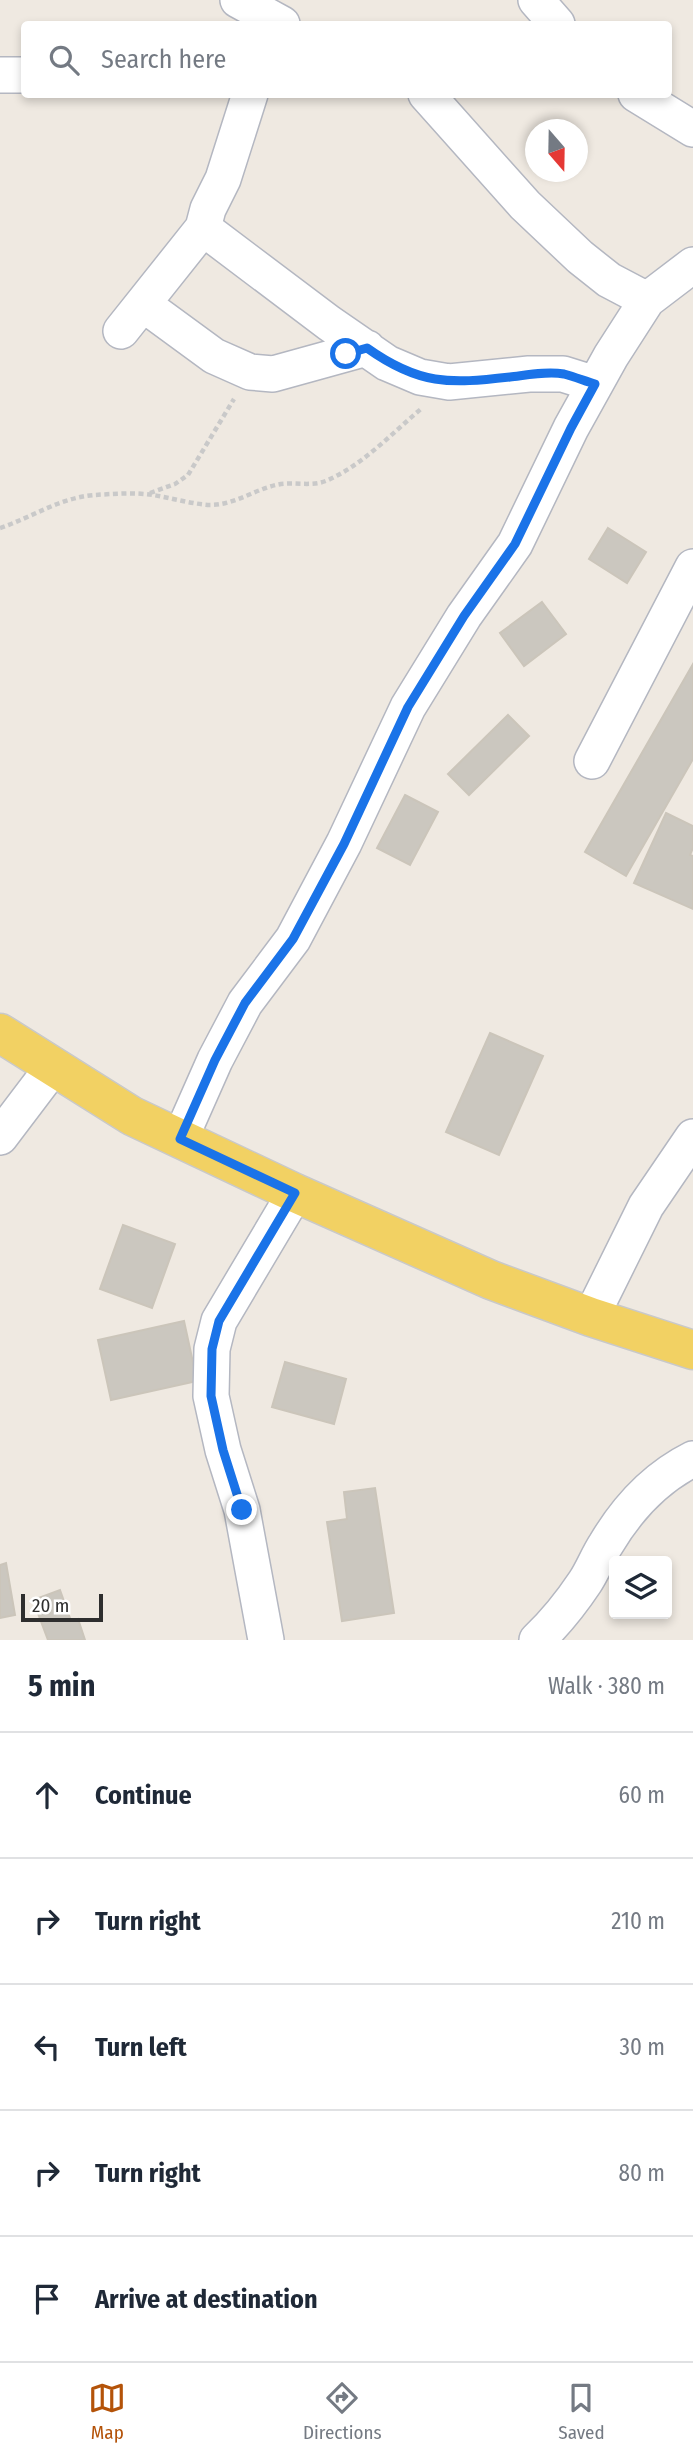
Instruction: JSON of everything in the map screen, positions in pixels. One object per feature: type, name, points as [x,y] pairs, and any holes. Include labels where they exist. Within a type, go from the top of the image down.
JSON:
[{"type":"main road","points":[[0,1034],[132,1116],[295,1193],[491,1280],[591,1317],[693,1350]]},
{"type":"street","points":[[238,0],[276,21]]},
{"type":"street","points":[[536,0],[554,21]]},
{"type":"street","points":[[0,75],[21,75]]},
{"type":"street","points":[[121,331],[203,228],[208,209],[223,178],[249,98]]},
{"type":"street","points":[[430,98],[525,205],[580,257],[609,280],[648,300]]},
{"type":"street","points":[[643,98],[693,129]]},
{"type":"street","points":[[203,228],[387,363],[420,377],[449,382],[529,374],[563,374],[595,384]]},
{"type":"street","points":[[180,1139],[215,1060],[245,1003],[293,939],[344,844],[408,707],[464,616],[515,544],[595,384],[648,300],[693,265]]},
{"type":"street","points":[[142,304],[214,356],[250,372],[273,374],[367,348]]},
{"type":"street","points":[[592,761],[693,566]]},
{"type":"street","points":[[0,1136],[53,1067]]},
{"type":"street","points":[[591,1317],[646,1206],[693,1137]]},
{"type":"street","points":[[266,1640],[242,1510],[223,1450],[211,1396],[212,1349],[219,1321],[295,1193]]},
{"type":"street","points":[[537,1640],[559,1617],[586,1581],[606,1543],[631,1508],[651,1486],[671,1470],[693,1459]]},
{"type":"path","points":[[149,494],[188,475],[231,402],[273,374]]},
{"type":"path","points":[[0,528],[65,500],[94,495],[149,494],[211,505],[235,502],[264,489],[284,484],[304,485],[326,481],[362,461],[449,382]]},
{"type":"building","points":[[608,528],[646,552],[627,583],[589,559]]},
{"type":"building","points":[[542,602],[566,634],[524,666],[500,633]]},
{"type":"building","points":[[693,664],[693,759],[626,876],[585,852]]},
{"type":"building","points":[[508,715],[529,736],[469,795],[448,774]]},
{"type":"building","points":[[405,795],[438,812],[410,865],[377,848]]},
{"type":"building","points":[[666,813],[693,826],[693,848],[690,855],[693,856],[693,909],[634,883]]},
{"type":"building","points":[[490,1033],[543,1056],[499,1155],[446,1132]]},
{"type":"building","points":[[123,1225],[175,1244],[152,1308],[100,1289]]},
{"type":"building","points":[[184,1321],[197,1381],[111,1400],[98,1340]]},
{"type":"building","points":[[285,1362],[346,1379],[334,1424],[272,1407]]},
{"type":"building","points":[[375,1488],[394,1613],[342,1621],[327,1522],[347,1519],[344,1492]]},
{"type":"building","points":[[6,1563],[15,1615],[0,1618],[0,1565]]},
{"type":"building","points":[[60,1590],[71,1621],[78,1619],[85,1640],[48,1640],[33,1600]]},
{"type":"route","points":[[242,1510],[223,1450],[211,1396],[212,1349],[219,1321],[295,1193],[180,1139],[215,1060],[245,1003],[293,939],[344,844],[408,707],[464,616],[515,544],[595,384],[563,374],[529,374],[449,382],[420,377],[387,363],[367,348],[346,354]]}]
